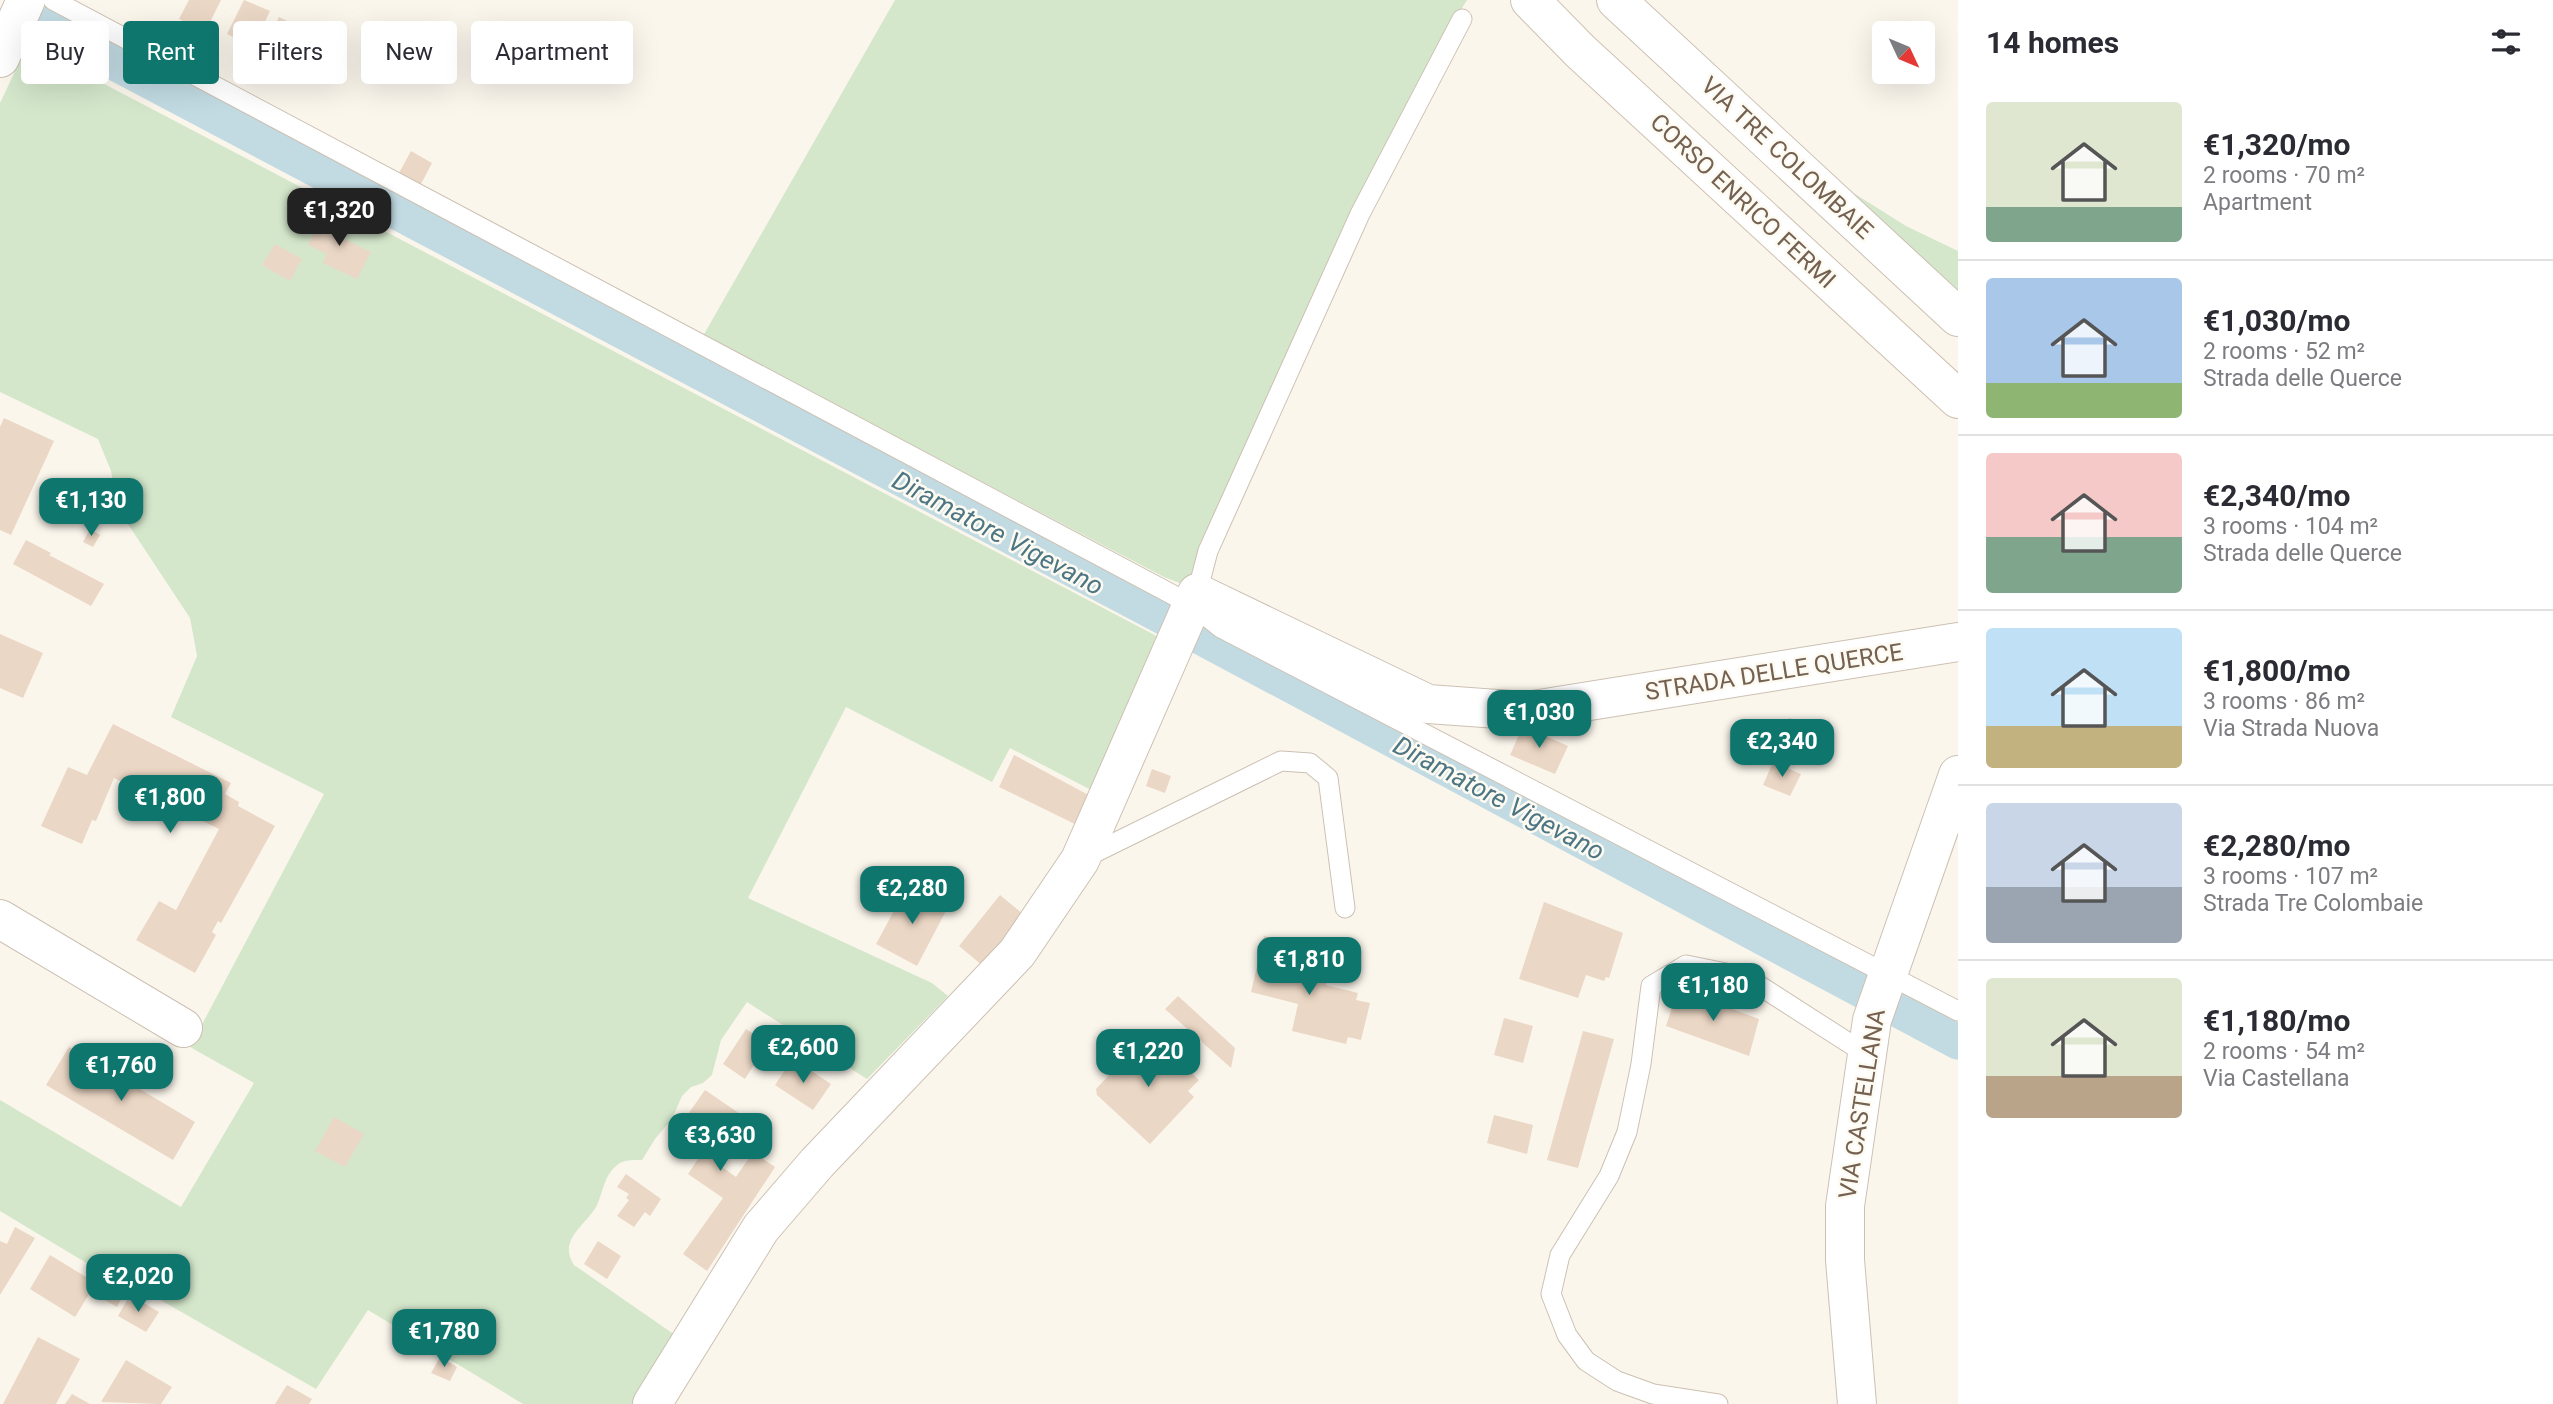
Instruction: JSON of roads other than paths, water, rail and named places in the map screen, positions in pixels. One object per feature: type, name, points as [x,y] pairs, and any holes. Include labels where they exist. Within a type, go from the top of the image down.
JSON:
[{"type":"street","points":[[0,58],[26,0]]},
{"type":"street","name":"CORSO ENRICO FERMI","points":[[1530,0],[1580,51],[1958,399]]},
{"type":"street","name":"VIA TRE COLOMBAIE","points":[[1616,0],[1958,317]]},
{"type":"street","points":[[652,1404],[761,1228],[817,1163],[1017,953],[1080,860],[1187,614]]},
{"type":"street","name":"STRADA DELLE QUERCE","points":[[1187,614],[1428,704],[1527,711],[1958,642]]},
{"type":"street","name":"VIA CASTELLANA","points":[[1857,1404],[1845,1260],[1845,1206],[1869,1037],[1958,775]]},
{"type":"street","points":[[0,919],[183,1028]]},
{"type":"lane","points":[[53,0],[1187,614],[1221,628],[1958,1011]]},
{"type":"lane","points":[[1187,614],[1213,539],[1360,214],[1462,19]]},
{"type":"lane","points":[[1080,860],[1281,761],[1310,763],[1328,778],[1345,908]]},
{"type":"lane","points":[[1718,1404],[1653,1394],[1617,1381],[1586,1361],[1567,1335],[1551,1294],[1560,1255],[1609,1176],[1627,1132],[1641,1064],[1651,986],[1686,965],[1746,977],[1869,1037]]},
{"type":"waterway","name":"Diramatore Vigevano","points":[[109,60],[1161,616],[1958,1042]]}]
